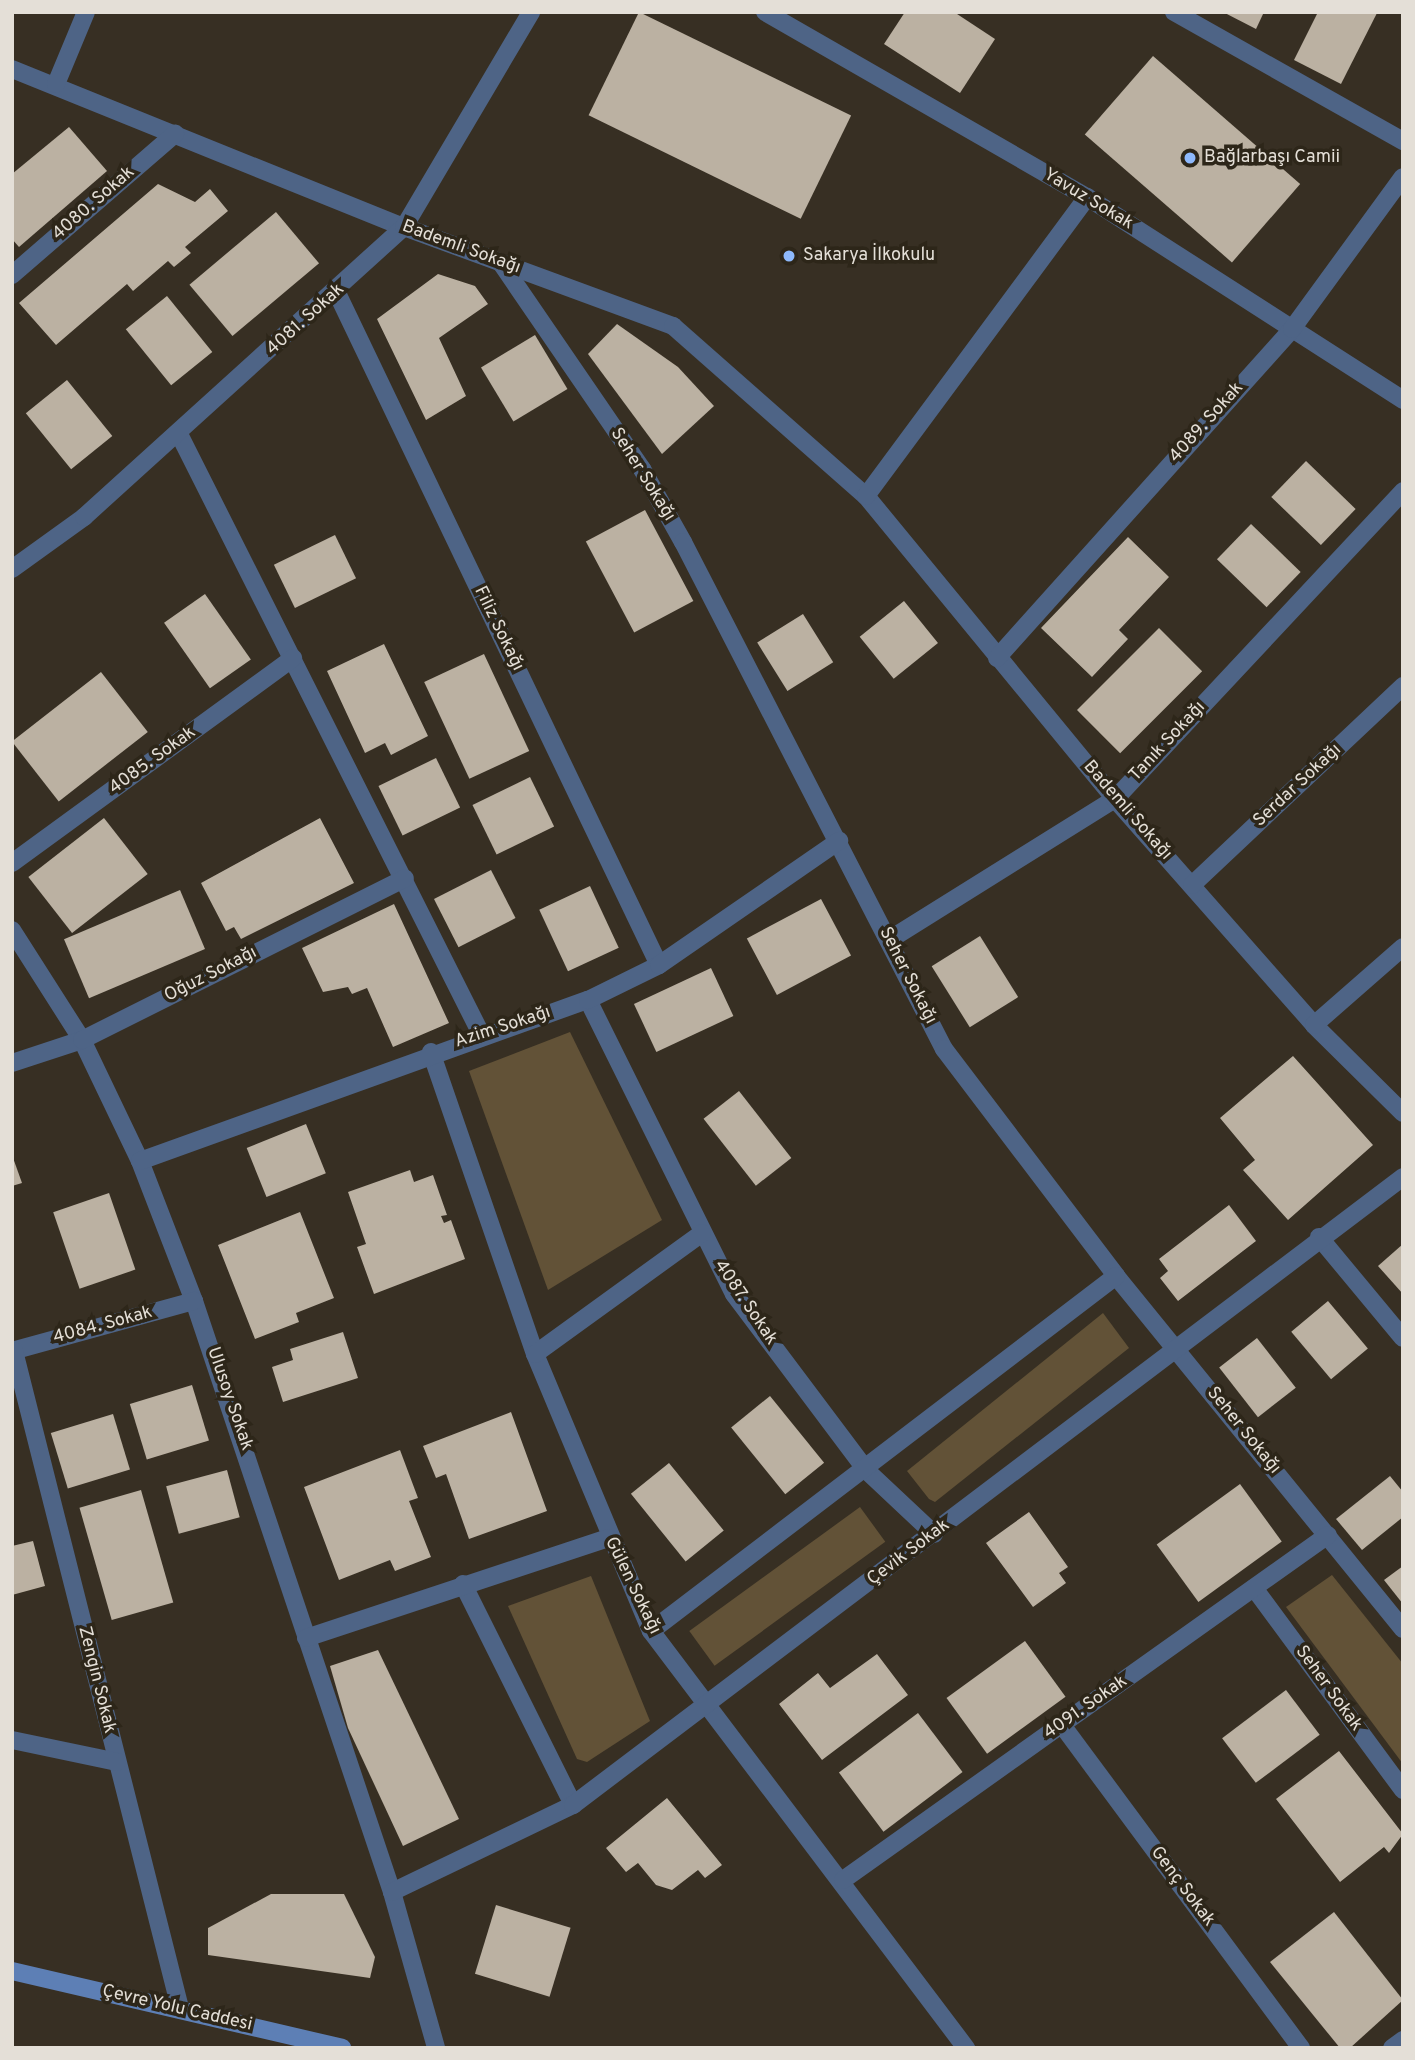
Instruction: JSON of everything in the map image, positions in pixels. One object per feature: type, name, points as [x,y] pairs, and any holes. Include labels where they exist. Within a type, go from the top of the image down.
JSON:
[{"type":"main road","name":"Çevre Yolu Caddesi","points":[[12,1971],[180,2008],[342,2048]]},
{"type":"street","points":[[56,84],[86,12]]},
{"type":"street","name":"4081. Sokak","points":[[12,569],[84,517],[337,293],[404,228],[531,12]]},
{"type":"street","name":"Yavuz Sokak","points":[[765,12],[1087,197],[1403,400]]},
{"type":"street","points":[[1174,12],[1403,141]]},
{"type":"street","name":"Bademli Sokağı","points":[[12,69],[56,84],[404,228],[673,326],[866,496],[1115,799],[1314,1025],[1403,1113]]},
{"type":"street","name":"4080. Sokak","points":[[12,275],[175,134]]},
{"type":"street","name":"4089. Sokak","points":[[997,658],[1292,329],[1403,177]]},
{"type":"street","points":[[866,496],[1087,197]]},
{"type":"street","name":"Seher Sokağı","points":[[501,262],[642,469],[839,841],[944,1049],[1116,1276],[1403,1629]]},
{"type":"street","name":"Filiz Sokağı","points":[[337,293],[659,965]]},
{"type":"street","points":[[179,433],[405,878],[482,1036]]},
{"type":"street","name":"Tanık Sokağı","points":[[889,940],[1115,799],[1403,491]]},
{"type":"street","name":"4085. Sokak","points":[[12,863],[293,658]]},
{"type":"street","name":"Serdar Sokağı","points":[[1192,885],[1403,686]]},
{"type":"street","name":"Azim Sokağı","points":[[140,1161],[431,1052],[588,1000],[659,965],[839,841]]},
{"type":"street","name":"Oğuz Sokağı","points":[[12,1063],[82,1040],[405,878]]},
{"type":"street","name":"Ulusoy Sokak","points":[[12,930],[82,1040],[140,1161],[194,1301],[392,1892],[436,2048]]},
{"type":"street","points":[[1314,1025],[1403,947]]},
{"type":"street","name":"4087. Sokak","points":[[588,1000],[734,1294],[867,1471],[934,1534]]},
{"type":"street","name":"Gülen Sokağı","points":[[431,1052],[535,1354],[608,1538],[651,1631],[843,1880],[966,2048]]},
{"type":"street","name":"Çevik Sokak","points":[[392,1892],[573,1805],[934,1534],[1173,1345],[1403,1177]]},
{"type":"street","points":[[535,1354],[702,1233]]},
{"type":"street","points":[[1319,1237],[1403,1338]]},
{"type":"street","points":[[651,1631],[867,1471],[1116,1276]]},
{"type":"street","name":"4084. Sokak","points":[[13,1351],[194,1301]]},
{"type":"street","name":"Zengin Sokak","points":[[13,1351],[180,2008]]},
{"type":"street","name":"4091. Sokak","points":[[843,1880],[1328,1535]]},
{"type":"street","points":[[306,1638],[608,1538]]},
{"type":"street","points":[[463,1584],[573,1805]]},
{"type":"street","name":"Seher Sokak","points":[[1254,1588],[1403,1790]]},
{"type":"street","name":"Genç Sokak","points":[[1062,1725],[1301,2048]]},
{"type":"street","points":[[12,1741],[117,1762]]},
{"type":"street","points":[[1392,2048],[1403,2040]]},
{"type":"shaded area","points":[[570,1032],[662,1220],[548,1290],[469,1071]]},
{"type":"shaded area","points":[[1103,1313],[1129,1348],[935,1502],[929,1499],[907,1471]]},
{"type":"shaded area","points":[[860,1507],[885,1542],[715,1666],[689,1631]]},
{"type":"shaded area","points":[[1332,1575],[1403,1664],[1403,1764],[1286,1607]]},
{"type":"shaded area","points":[[591,1576],[650,1721],[587,1762],[577,1759],[508,1606]]},
{"type":"building","points":[[639,12],[851,115],[801,219],[589,115]]},
{"type":"building","points":[[905,12],[954,12],[995,39],[960,93],[884,44]]},
{"type":"building","points":[[1223,12],[1264,12],[1256,29]]},
{"type":"building","points":[[1318,12],[1377,13],[1341,84],[1294,60]]},
{"type":"building","name":"Bağlarbaşı Camii","points":[[1153,56],[1300,184],[1232,262],[1085,134]]},
{"type":"building","points":[[69,127],[107,171],[19,247],[12,239],[12,174]]},
{"type":"building","points":[[158,184],[195,202],[210,189],[228,211],[185,247],[191,253],[174,267],[168,261],[133,291],[127,284],[56,345],[19,303]]},
{"type":"building","points":[[276,212],[319,263],[233,336],[189,285]]},
{"type":"building","points":[[438,274],[475,286],[488,304],[439,338],[466,396],[426,420],[377,319]]},
{"type":"building","points":[[167,296],[212,352],[171,385],[126,329]]},
{"type":"building","points":[[617,324],[678,367],[714,406],[662,454],[588,354]]},
{"type":"building","points":[[535,335],[567,389],[513,421],[481,367]]},
{"type":"building","points":[[67,380],[112,436],[71,469],[26,413]]},
{"type":"building","points":[[1306,461],[1356,509],[1321,545],[1271,497]]},
{"type":"building","points":[[645,510],[693,601],[634,632],[586,541]]},
{"type":"building","points":[[1251,524],[1301,572],[1267,607],[1217,559]]},
{"type":"building","points":[[335,535],[356,578],[295,608],[274,565]]},
{"type":"building","points":[[1128,537],[1169,577],[1119,630],[1128,639],[1092,677],[1041,628]]},
{"type":"building","points":[[205,594],[251,660],[210,688],[164,623]]},
{"type":"building","points":[[904,601],[938,643],[894,679],[860,637]]},
{"type":"building","points":[[803,614],[833,662],[787,691],[757,643]]},
{"type":"building","points":[[1159,628],[1202,671],[1120,753],[1077,710]]},
{"type":"building","points":[[384,644],[428,736],[391,755],[385,743],[365,753],[327,671]]},
{"type":"building","points":[[484,654],[529,751],[469,779],[424,682]]},
{"type":"building","points":[[101,672],[148,732],[59,801],[12,742]]},
{"type":"building","points":[[436,758],[460,807],[403,835],[378,786]]},
{"type":"building","points":[[530,777],[554,826],[497,854],[472,805]]},
{"type":"building","points":[[104,818],[148,874],[72,933],[28,877]]},
{"type":"building","points":[[320,818],[354,883],[241,939],[234,927],[226,931],[201,883]]},
{"type":"building","points":[[491,870],[516,918],[458,947],[434,899]]},
{"type":"building","points":[[590,886],[619,948],[568,971],[539,910]]},
{"type":"building","points":[[180,890],[205,949],[89,998],[64,939]]},
{"type":"building","points":[[821,899],[851,956],[777,995],[747,938]]},
{"type":"building","points":[[394,904],[449,1023],[393,1047],[367,988],[352,994],[348,987],[323,992],[302,948]]},
{"type":"building","points":[[980,936],[1018,997],[970,1027],[932,966]]},
{"type":"building","points":[[711,968],[733,1016],[656,1052],[634,1004]]},
{"type":"building","points":[[1293,1056],[1373,1145],[1288,1220],[1243,1170],[1255,1160],[1220,1118]]},
{"type":"building","points":[[739,1091],[791,1158],[756,1186],[704,1119]]},
{"type":"building","points":[[306,1124],[326,1173],[267,1197],[247,1148]]},
{"type":"building","points":[[12,1155],[22,1183],[12,1186]]},
{"type":"building","points":[[410,1170],[414,1182],[433,1175],[447,1215],[441,1216],[444,1223],[451,1220],[465,1259],[374,1294],[357,1247],[366,1244],[348,1192]]},
{"type":"building","points":[[109,1193],[135,1270],[80,1289],[53,1212]]},
{"type":"building","points":[[1229,1205],[1256,1241],[1178,1301],[1160,1278],[1168,1271],[1159,1259]]},
{"type":"building","points":[[300,1212],[334,1298],[296,1313],[299,1322],[255,1339],[218,1245]]},
{"type":"building","points":[[1403,1244],[1403,1294],[1378,1266]]},
{"type":"building","points":[[1328,1301],[1368,1348],[1331,1379],[1291,1332]]},
{"type":"building","points":[[343,1332],[358,1378],[283,1402],[272,1367],[293,1360],[290,1349]]},
{"type":"building","points":[[1257,1338],[1296,1388],[1258,1417],[1219,1368]]},
{"type":"building","points":[[192,1385],[209,1440],[147,1459],[130,1404]]},
{"type":"building","points":[[770,1396],[824,1463],[785,1494],[731,1427]]},
{"type":"building","points":[[511,1412],[547,1511],[469,1539],[446,1474],[436,1478],[423,1446]]},
{"type":"building","points":[[113,1414],[130,1469],[68,1488],[51,1433]]},
{"type":"building","points":[[400,1450],[418,1498],[409,1501],[431,1557],[395,1571],[390,1560],[339,1580],[304,1487]]},
{"type":"building","points":[[669,1463],[724,1531],[686,1561],[631,1494]]},
{"type":"building","points":[[227,1470],[240,1517],[179,1534],[166,1486]]},
{"type":"building","points":[[1390,1476],[1403,1492],[1403,1517],[1362,1550],[1336,1519]]},
{"type":"building","points":[[1240,1484],[1282,1541],[1198,1602],[1157,1545]]},
{"type":"building","points":[[141,1490],[173,1602],[112,1620],[79,1508]]},
{"type":"building","points":[[1029,1512],[1068,1567],[1059,1573],[1066,1583],[1033,1607],[986,1543]]},
{"type":"building","points":[[33,1541],[45,1586],[12,1595],[12,1546]]},
{"type":"building","points":[[1403,1566],[1403,1604],[1384,1580]]},
{"type":"building","points":[[1025,1641],[1066,1697],[987,1754],[947,1698]]},
{"type":"building","points":[[378,1650],[459,1819],[403,1846],[348,1728],[330,1666]]},
{"type":"building","points":[[877,1654],[908,1695],[822,1760],[779,1704],[818,1673],[830,1688]]},
{"type":"building","points":[[1286,1690],[1320,1735],[1256,1783],[1222,1738]]},
{"type":"building","points":[[918,1713],[963,1772],[883,1832],[839,1773]]},
{"type":"building","points":[[1339,1751],[1403,1834],[1389,1853],[1384,1847],[1340,1882],[1276,1799]]},
{"type":"building","points":[[667,1798],[722,1865],[705,1878],[698,1870],[672,1890],[656,1885],[638,1863],[626,1872],[606,1848]]},
{"type":"building","points":[[271,1894],[344,1894],[375,1957],[370,1978],[208,1955],[208,1928]]},
{"type":"building","points":[[496,1905],[571,1928],[550,1997],[475,1974]]},
{"type":"building","points":[[1334,1912],[1403,2000],[1350,2048],[1340,2048],[1270,1962]]},
{"type":"place","name":"Bağlarbaşı Camii","points":[[1190,158]]},
{"type":"place","name":"Sakarya İlkokulu","points":[[789,256]]}]
